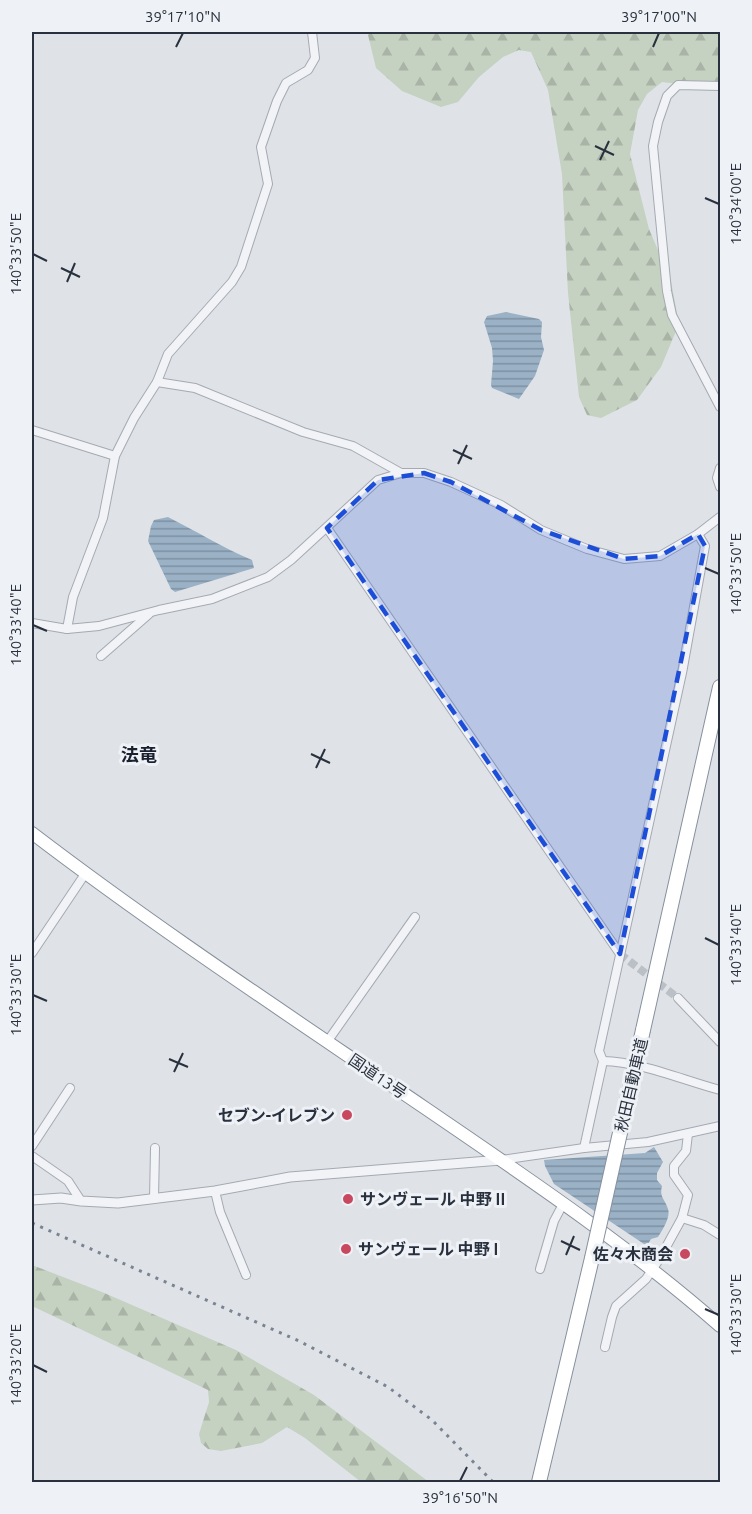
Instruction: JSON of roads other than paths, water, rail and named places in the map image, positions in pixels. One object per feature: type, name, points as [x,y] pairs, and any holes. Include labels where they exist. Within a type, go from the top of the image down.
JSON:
[{"type":"highway","name":"秋田自動車道","points":[[540,1482],[720,687]]},
{"type":"highway","name":"国道13号","points":[[32,833],[85,874],[563,1204],[720,1326]]},
{"type":"street","points":[[67,628],[73,597],[103,518],[115,456],[134,418],[157,382],[168,354],[232,282],[242,267],[268,184],[261,147],[277,101],[286,83],[308,70],[315,58],[312,32]]},
{"type":"street","points":[[720,86],[678,85],[667,96],[658,122],[654,146],[667,291],[672,315],[720,407]]},
{"type":"street","points":[[157,382],[195,388],[303,432],[353,446],[401,473]]},
{"type":"street","points":[[32,430],[115,456]]},
{"type":"street","points":[[720,468],[717,478],[720,487]]},
{"type":"street","points":[[32,623],[67,628],[99,626],[212,599],[268,577],[291,560],[378,480],[401,473],[424,473],[451,482],[501,505],[541,530],[587,549],[624,559],[660,556],[720,518]]},
{"type":"street","points":[[327,528],[620,954]]},
{"type":"street","points":[[584,1148],[603,1061],[599,1051],[682,673],[705,546],[698,534]]},
{"type":"street","points":[[101,656],[150,613]]},
{"type":"street","points":[[32,953],[85,874]]},
{"type":"street","points":[[327,1042],[416,916]]},
{"type":"street","points":[[678,998],[720,1042]]},
{"type":"street","points":[[603,1061],[652,1070],[720,1090]]},
{"type":"street","points":[[32,1146],[70,1088]]},
{"type":"street","points":[[32,1200],[61,1198],[118,1203],[215,1191],[290,1177],[501,1160],[584,1148],[648,1143],[720,1126]]},
{"type":"street","points":[[605,1347],[616,1306],[652,1271],[682,1218],[688,1195],[674,1175],[674,1166],[686,1151],[688,1134]]},
{"type":"street","points":[[154,1199],[155,1148]]},
{"type":"street","points":[[32,1156],[69,1181],[81,1201]]},
{"type":"street","points":[[215,1191],[220,1212],[246,1275]]},
{"type":"street","points":[[540,1269],[554,1221],[563,1204]]},
{"type":"street","points":[[682,1218],[704,1225],[720,1235]]},
{"type":"water","points":[[506,312],[539,319],[542,322],[541,337],[544,350],[535,376],[519,399],[492,388],[491,385],[492,348],[484,322],[487,316]]},
{"type":"water","points":[[168,517],[252,560],[254,568],[175,592],[171,589],[148,541],[154,520]]},
{"type":"water","points":[[654,1147],[663,1162],[657,1173],[657,1180],[662,1186],[662,1195],[669,1212],[660,1234],[651,1239],[648,1244],[644,1244],[554,1184],[544,1160],[645,1153]]},
{"type":"tunnel","points":[[620,954],[678,998]]},
{"type":"railway","points":[[32,1223],[299,1341],[388,1387],[432,1420],[493,1482]]},
{"type":"place","name":"セブン-イレブン","points":[[347,1115]]},
{"type":"place","name":"サンヴェール 中野 II","points":[[348,1199]]},
{"type":"place","name":"サンヴェール 中野 I","points":[[346,1249]]},
{"type":"place","name":"佐々木商会","points":[[685,1254]]},
{"type":"district","name":"法竜","points":[[139,754]]}]
